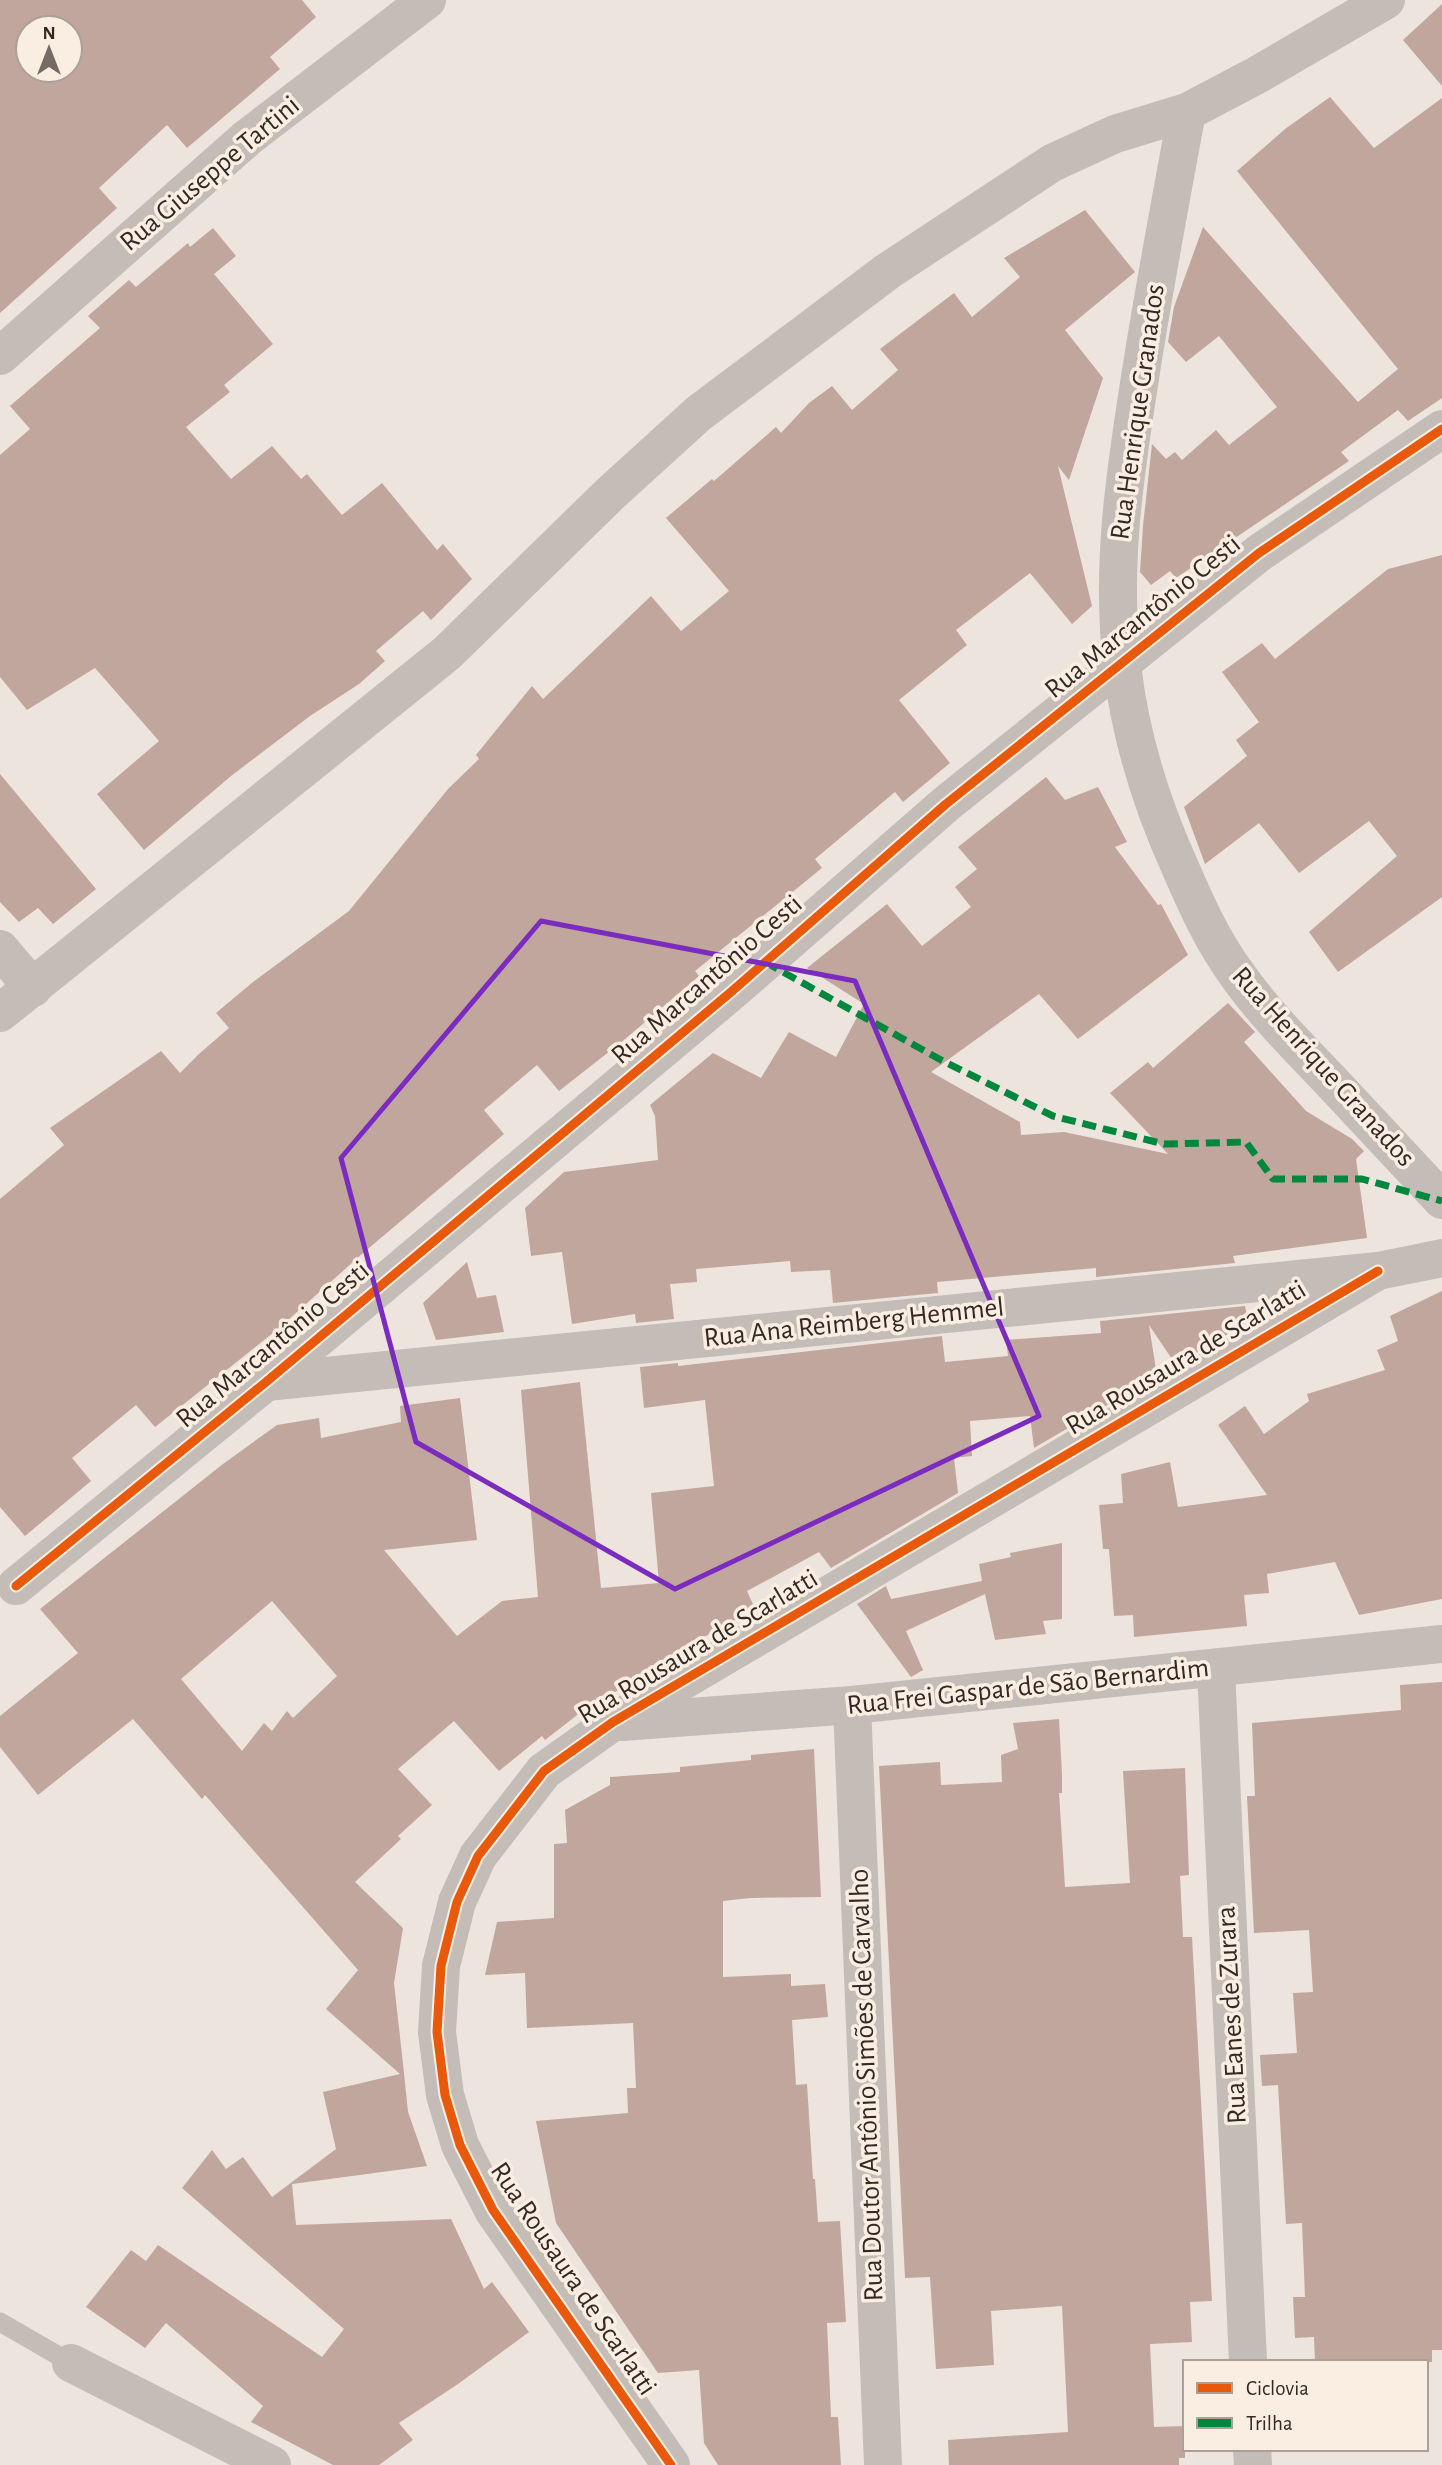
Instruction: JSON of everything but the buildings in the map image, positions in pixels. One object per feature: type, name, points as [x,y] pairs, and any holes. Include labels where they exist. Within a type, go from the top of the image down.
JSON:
[{"type":"street","name":"Rua Giuseppe Tartini","points":[[0,356],[247,138],[427,0]]},
{"type":"street","points":[[1319,40],[1327,0]]},
{"type":"street","points":[[0,1013],[447,653],[611,493],[699,413],[888,271],[1052,163],[1115,134],[1187,112],[1386,0]]},
{"type":"street","name":"Rua Henrique Granados","points":[[1187,112],[1150,314],[1122,491],[1118,543],[1122,665],[1133,730],[1146,780],[1166,837],[1206,927],[1237,974],[1287,1034],[1442,1200]]},
{"type":"street","name":"Rua Marcantônio Cesti","points":[[8,1593],[731,992],[946,804],[1259,553],[1442,429]]},
{"type":"street","points":[[0,949],[33,988]]},
{"type":"street","name":"Rua Ana Reimberg Hemmel","points":[[265,1382],[1378,1271],[1442,1258]]},
{"type":"street","name":"Rua Rousaura de Scarlatti","points":[[671,2465],[493,2210],[460,2145],[445,2095],[438,2032],[441,1966],[457,1902],[478,1856],[544,1771],[613,1722],[1378,1271]]},
{"type":"street","name":"Rua Frei Gaspar de São Bernardim","points":[[613,1722],[852,1705],[1442,1644]]},
{"type":"street","name":"Rua Eanes de Zurara","points":[[1216,1669],[1248,2360]]},
{"type":"street","name":"Rua Doutor Antônio Simões de Carvalho","points":[[852,1705],[883,2465]]},
{"type":"street","points":[[71,2363],[272,2465]]},
{"type":"lane","points":[[0,2322],[71,2363]]},
{"type":"highlighted area","points":[[541,921],[855,981],[1039,1416],[675,1589],[416,1442],[341,1158]]},
{"type":"marked path","points":[[765,962],[941,1060],[1053,1116],[1164,1144],[1246,1142],[1273,1179],[1362,1179],[1442,1201]]},
{"type":"cycle path","points":[[16,1586],[266,1382],[731,992],[946,804],[1259,553],[1442,429]]},
{"type":"cycle path","points":[[671,2465],[493,2210],[460,2145],[445,2095],[437,2032],[441,1966],[457,1902],[478,1856],[544,1771],[613,1722],[1378,1271]]}]
